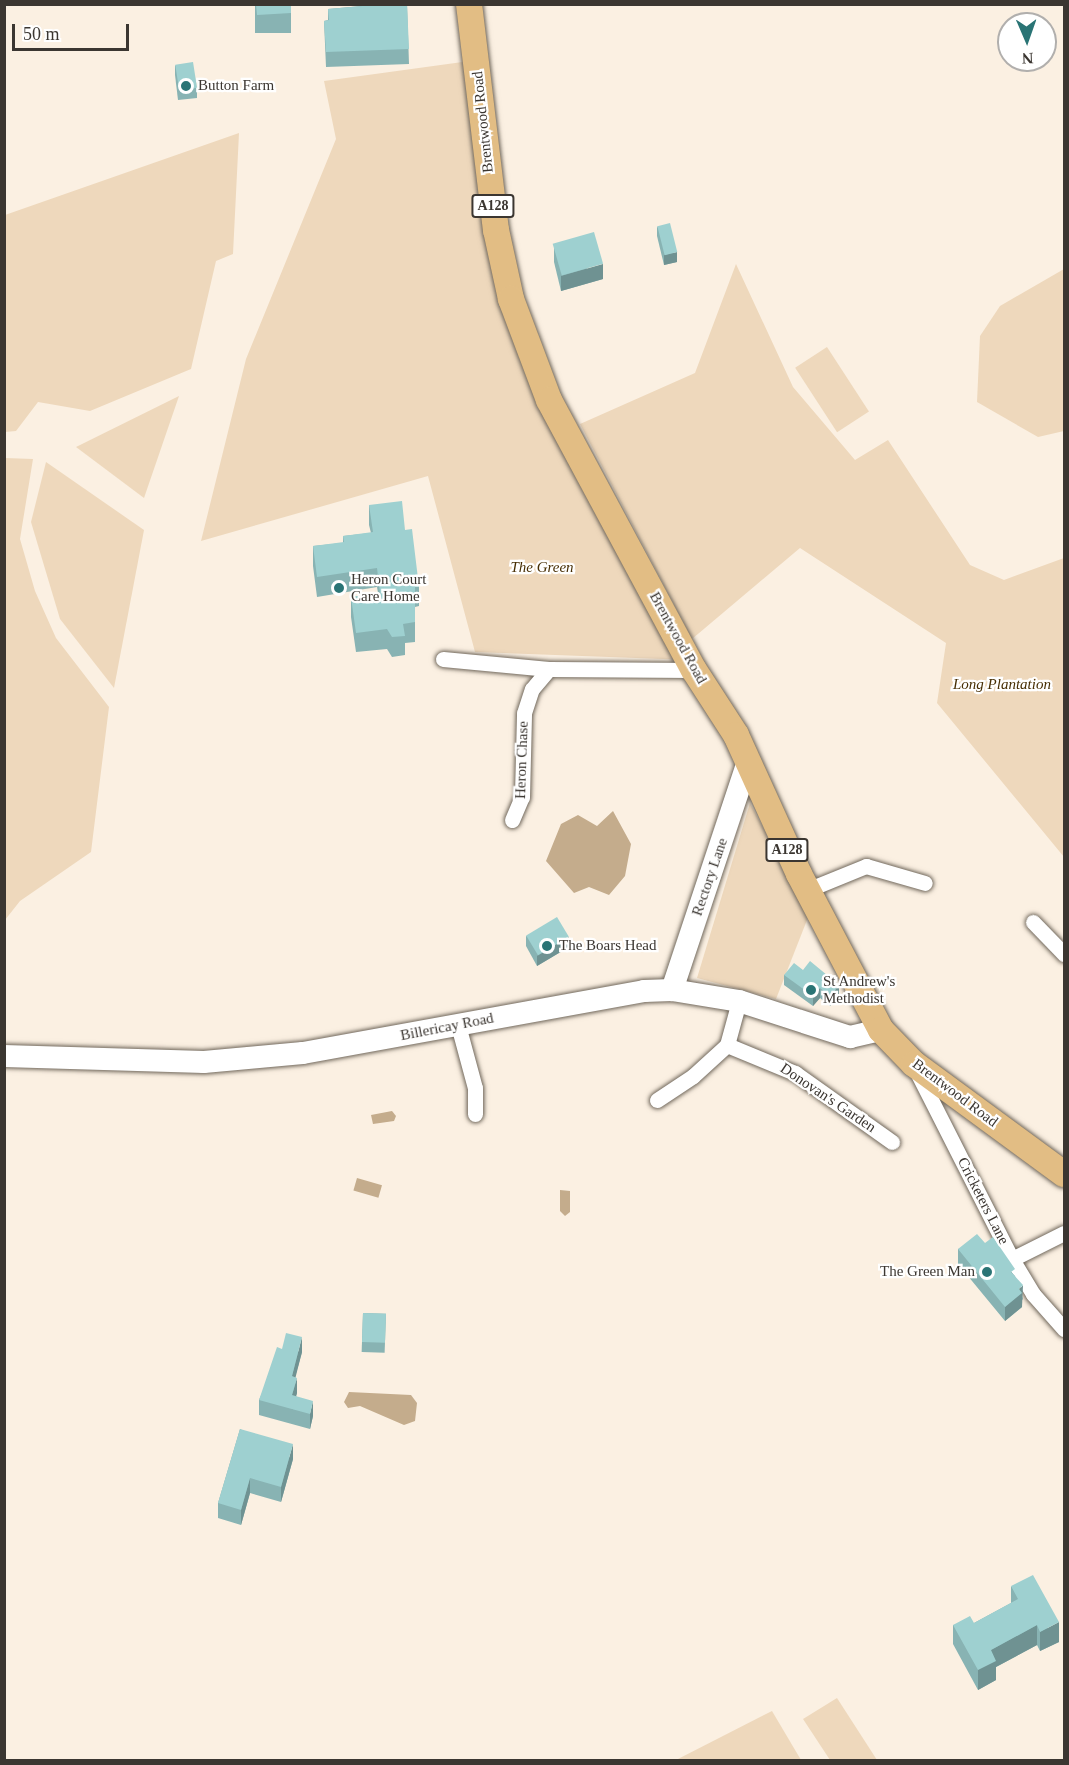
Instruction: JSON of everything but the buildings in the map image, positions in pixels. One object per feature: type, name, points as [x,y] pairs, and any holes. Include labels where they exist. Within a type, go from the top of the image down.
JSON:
[{"type":"main road","name":"Brentwood Road","points":[[470,4],[496,230],[511,299],[549,400],[694,670],[736,735],[747,764],[807,890],[881,1030],[914,1064],[1065,1174]]},
{"type":"street","points":[[443,659],[549,669],[694,670]]},
{"type":"street","name":"Heron Chase","points":[[512,820],[522,797],[524,713],[532,689],[549,669]]},
{"type":"street","name":"Rectory Lane","points":[[672,990],[747,764]]},
{"type":"street","points":[[807,890],[866,866],[925,883]]},
{"type":"street","points":[[1033,922],[1065,954]]},
{"type":"street","name":"Billericay Road","points":[[4,1056],[204,1062],[303,1053],[622,994],[672,990],[739,1001],[850,1037],[881,1030]]},
{"type":"street","points":[[657,1100],[693,1076],[727,1045],[739,1001]]},
{"type":"street","points":[[458,1025],[476,1088],[475,1114]]},
{"type":"street","name":"Donovan's Garden","points":[[727,1045],[795,1073],[892,1142]]},
{"type":"street","name":"Cricketers Lane","points":[[914,1064],[1012,1258],[1034,1294],[1065,1329]]},
{"type":"street","points":[[1012,1258],[1065,1233]]},
{"type":"green space","name":"The Green","points":[[477,60],[511,299],[690,660],[475,652],[428,476],[201,541],[246,359],[336,139],[324,81]]},
{"type":"green space","points":[[239,133],[233,254],[216,261],[191,369],[90,411],[38,402],[16,431],[5,432],[5,215]]},
{"type":"green space","name":"Long Plantation","points":[[736,264],[793,387],[855,460],[888,440],[970,565],[1004,580],[1064,558],[1064,857],[937,703],[946,643],[800,548],[692,639],[580,424],[695,373]]},
{"type":"green space","points":[[1064,269],[1064,431],[1038,437],[977,402],[980,336],[1000,306]]},
{"type":"green space","points":[[827,347],[869,412],[837,432],[795,368]]},
{"type":"green space","points":[[179,396],[144,498],[76,447]]},
{"type":"green space","points":[[5,458],[33,459],[20,539],[35,591],[56,638],[109,707],[91,852],[20,901],[5,920]]},
{"type":"green space","points":[[46,462],[144,530],[114,688],[60,619],[31,522]]},
{"type":"green space","points":[[750,803],[809,915],[776,999],[697,978]]},
{"type":"green space","points":[[837,1698],[877,1760],[830,1760],[803,1719]]},
{"type":"green space","points":[[772,1711],[801,1760],[676,1760]]},
{"type":"shaded area","points":[[613,811],[631,844],[625,876],[609,895],[589,887],[574,893],[546,861],[561,824],[578,815],[597,826]]},
{"type":"shaded area","points":[[392,1111],[396,1116],[394,1121],[373,1124],[371,1115]]},
{"type":"shaded area","points":[[357,1178],[382,1185],[378,1198],[353,1190]]},
{"type":"shaded area","points":[[560,1190],[570,1191],[570,1212],[565,1216],[560,1211]]},
{"type":"shaded area","points":[[349,1392],[411,1395],[417,1403],[415,1421],[404,1425],[360,1406],[348,1408],[344,1402]]},
{"type":"place","name":"Button Farm","points":[[186,86]]},
{"type":"place","name":"Heron Court Care Home","points":[[339,588]]},
{"type":"place","name":"The Boars Head","points":[[547,946]]},
{"type":"place","name":"St Andrew's Methodist","points":[[811,990]]},
{"type":"place","name":"The Green Man","points":[[987,1272]]}]
